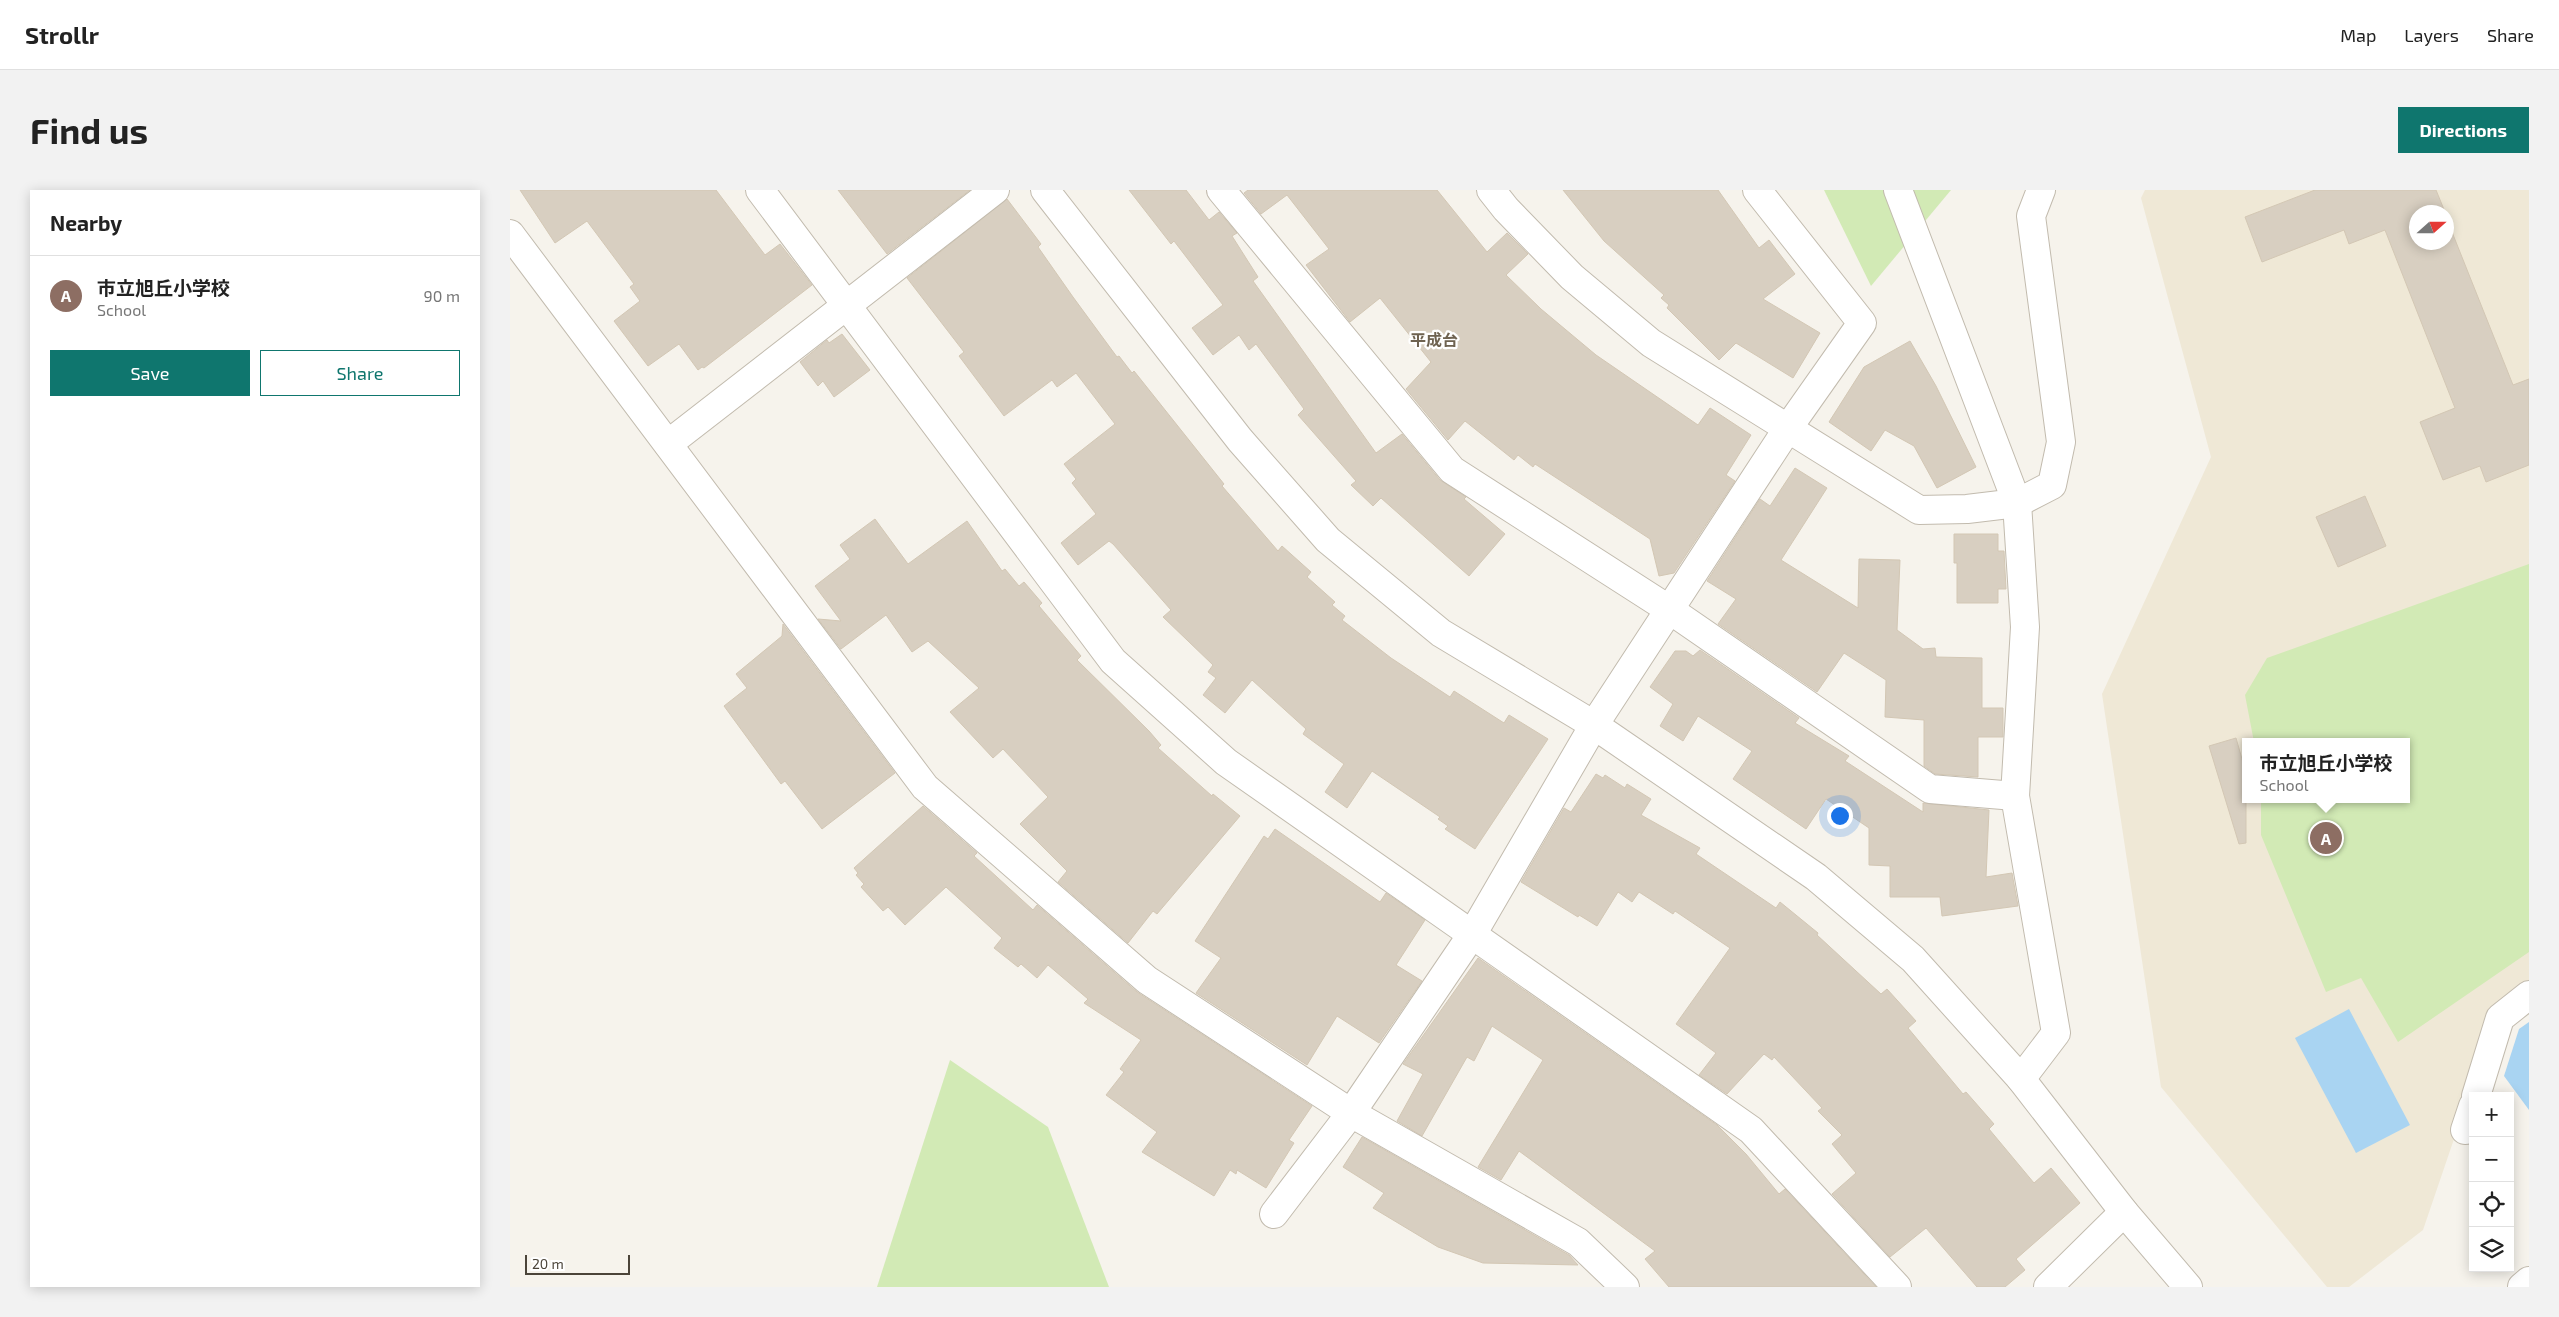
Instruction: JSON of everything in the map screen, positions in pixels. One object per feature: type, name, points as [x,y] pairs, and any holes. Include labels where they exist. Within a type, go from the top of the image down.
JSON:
[{"type":"street","points":[[760,190],[848,304],[1113,660],[1226,762],[1473,933],[1751,1130],[1897,1287]]},
{"type":"street","points":[[668,444],[995,190]]},
{"type":"street","points":[[1045,190],[1240,440],[1328,540],[1441,633],[1594,725],[1816,877],[1913,958],[2021,1079],[2124,1212],[2188,1287]]},
{"type":"street","points":[[1221,190],[1452,470],[1670,610],[1930,788],[2016,796]]},
{"type":"street","points":[[1491,190],[1506,209],[1572,277],[1651,343],[1919,510],[1967,509],[2017,503],[2052,486],[2061,442],[2031,216],[2041,190]]},
{"type":"street","points":[[1274,1214],[1351,1113],[1473,933],[1594,725],[1788,428],[1862,323],[1757,190]]},
{"type":"street","points":[[1898,190],[2017,503],[2024,626],[2016,796],[2056,1033],[2021,1079]]},
{"type":"street","points":[[510,234],[925,787],[1148,980],[1351,1113],[1578,1242],[1625,1287]]},
{"type":"street","points":[[2477,1092],[2500,1018],[2529,995]]},
{"type":"street","points":[[2048,1287],[2124,1212]]},
{"type":"street","points":[[2522,1287],[2529,1281]]},
{"type":"shaded area","points":[[2145,190],[2529,190],[2529,983],[2499,1007],[2423,1230],[2349,1287],[2327,1287],[2161,1087],[2102,694],[2211,457],[2141,198]]},
{"type":"green space","points":[[1824,190],[1951,190],[1871,286]]},
{"type":"green space","points":[[2529,564],[2529,952],[2398,1042],[2361,978],[2326,992],[2261,835],[2261,803],[2410,803],[2410,738],[2253,738],[2245,695],[2267,658]]},
{"type":"green space","points":[[950,1060],[1048,1127],[1109,1287],[877,1287]]},
{"type":"water","points":[[2349,1009],[2410,1125],[2356,1153],[2295,1038]]},
{"type":"water","points":[[2529,1022],[2529,1110],[2504,1076],[2519,1029]]},
{"type":"building","points":[[520,190],[716,190],[765,255],[780,244],[812,285],[704,368],[702,367],[698,370],[679,344],[648,366],[614,321],[640,301],[630,287],[634,284],[587,221],[555,243]]},
{"type":"building","points":[[838,190],[970,190],[887,254]]},
{"type":"building","points":[[1129,190],[1186,190],[1209,220],[1219,212],[1237,233],[1232,236],[1258,277],[1253,281],[1376,453],[1402,434],[1440,480],[1466,497],[1464,499],[1505,534],[1469,576],[1381,498],[1373,506],[1351,485],[1356,481],[1298,415],[1304,409],[1256,344],[1249,350],[1239,335],[1213,355],[1192,328],[1223,305],[1174,241],[1171,244]]},
{"type":"building","points":[[1248,190],[1437,190],[1487,252],[1507,233],[1528,254],[1506,275],[1541,309],[1596,355],[1698,425],[1710,408],[1751,435],[1726,475],[1735,481],[1674,573],[1659,576],[1650,539],[1535,464],[1533,467],[1518,455],[1514,460],[1465,421],[1448,440],[1406,389],[1431,362],[1380,298],[1350,322],[1306,265],[1329,249],[1287,195],[1261,214],[1244,193]]},
{"type":"building","points":[[1563,190],[1718,190],[1759,248],[1769,240],[1795,274],[1763,299],[1820,333],[1793,378],[1736,343],[1719,360],[1667,308],[1669,305],[1661,298],[1664,295],[1604,241]]},
{"type":"building","points":[[2315,190],[2436,190],[2442,205],[2409,205],[2409,250],[2454,250],[2454,237],[2513,385],[2529,379],[2529,465],[2486,482],[2480,466],[2443,480],[2420,422],[2455,408],[2385,230],[2349,244],[2344,230],[2262,262],[2245,217]]},
{"type":"building","points":[[1007,199],[1041,244],[1038,247],[1117,357],[1119,356],[1132,373],[1134,371],[1224,484],[1222,486],[1278,551],[1282,546],[1311,572],[1307,577],[1335,602],[1332,605],[1345,616],[1342,620],[1391,658],[1450,697],[1454,691],[1504,723],[1509,715],[1548,739],[1475,849],[1445,829],[1448,826],[1438,819],[1440,817],[1372,771],[1347,808],[1325,792],[1344,764],[1303,734],[1306,729],[1252,680],[1225,713],[1203,695],[1216,678],[1208,672],[1213,665],[1163,617],[1171,610],[1113,544],[1109,541],[1078,565],[1061,543],[1096,514],[1072,483],[1076,479],[1064,464],[1115,424],[1076,373],[1057,387],[1052,380],[1004,416],[959,356],[964,352],[907,278]]},
{"type":"building","points":[[842,334],[870,370],[834,397],[823,381],[818,386],[800,362],[827,340],[829,343]]},
{"type":"building","points":[[1910,341],[1936,386],[1976,467],[1937,488],[1914,446],[1885,430],[1871,451],[1829,422],[1864,367]]},
{"type":"building","points":[[1795,468],[1827,488],[1781,560],[1858,608],[1859,559],[1900,560],[1897,630],[1923,649],[1935,648],[1936,657],[1982,658],[1982,708],[2003,708],[2003,737],[1978,737],[1978,777],[1935,774],[1924,766],[1924,720],[1885,717],[1886,680],[1844,653],[1817,692],[1718,624],[1736,599],[1707,581],[1760,499],[1770,506]]},
{"type":"building","points":[[2365,496],[2386,546],[2338,567],[2316,517]]},
{"type":"building","points":[[875,519],[908,564],[967,521],[1002,571],[1005,569],[1019,586],[1024,582],[1042,603],[1039,606],[1081,656],[1077,660],[1149,731],[1161,745],[1158,748],[1212,796],[1213,794],[1240,816],[1157,914],[1153,911],[1128,943],[1058,882],[1067,871],[1020,824],[1048,797],[1003,749],[993,758],[950,712],[979,688],[928,641],[912,652],[886,615],[841,649],[818,619],[841,621],[815,586],[850,559],[840,545]]},
{"type":"building","points":[[1954,534],[1998,534],[1998,551],[2004,551],[2006,589],[1998,589],[1998,603],[1957,603],[1957,563],[1954,563]]},
{"type":"building","points":[[783,624],[895,773],[822,829],[785,781],[781,784],[724,706],[747,688],[736,674],[782,636]]},
{"type":"building","points":[[1700,650],[1799,718],[1795,723],[1849,756],[1845,761],[1923,812],[1923,803],[1989,810],[1986,877],[2012,873],[2018,906],[1942,916],[1940,897],[1890,897],[1890,866],[1869,865],[1869,828],[1826,799],[1806,829],[1733,779],[1752,751],[1698,716],[1683,741],[1660,726],[1673,704],[1650,687],[1675,651],[1686,651],[1693,656]]},
{"type":"building","points":[[2236,738],[2242,759],[2242,803],[2246,803],[2246,843],[2239,844],[2209,746]]},
{"type":"building","points":[[1596,774],[1603,778],[1605,775],[1625,788],[1627,784],[1651,799],[1641,815],[1700,848],[1696,854],[1776,908],[1780,902],[1818,933],[1817,935],[1881,994],[1887,989],[1916,1021],[1908,1028],[1963,1094],[1966,1092],[1994,1124],[1989,1129],[2034,1183],[2051,1168],[2080,1203],[2016,1259],[2025,1270],[2005,1287],[1977,1287],[1926,1228],[1890,1257],[1832,1194],[1856,1173],[1832,1144],[1842,1135],[1818,1111],[1822,1108],[1774,1057],[1772,1060],[1764,1054],[1727,1094],[1699,1075],[1716,1053],[1676,1024],[1730,948],[1675,911],[1673,914],[1639,892],[1632,902],[1618,892],[1597,926],[1579,915],[1578,917],[1521,882],[1564,808],[1571,812]]},
{"type":"building","points":[[923,806],[977,853],[974,856],[1033,910],[1037,905],[1137,992],[1312,1106],[1289,1140],[1294,1143],[1266,1188],[1237,1170],[1236,1174],[1230,1170],[1214,1196],[1142,1152],[1157,1132],[1106,1095],[1124,1072],[1120,1069],[1141,1040],[1084,1003],[1088,999],[1048,965],[1037,978],[1021,964],[1018,967],[994,948],[1002,938],[946,887],[905,925],[888,907],[883,911],[861,887],[864,884],[856,875],[858,873],[854,868]]},
{"type":"building","points":[[1275,829],[1380,902],[1386,893],[1425,920],[1396,965],[1422,981],[1379,1043],[1337,1016],[1307,1065],[1196,993],[1221,958],[1195,941],[1264,836],[1268,839]]},
{"type":"building","points":[[1478,958],[1717,1125],[1746,1154],[1779,1194],[1785,1189],[1876,1287],[1669,1287],[1645,1259],[1655,1251],[1519,1151],[1501,1180],[1478,1167],[1543,1060],[1492,1026],[1474,1061],[1467,1057],[1422,1136],[1397,1121],[1423,1074],[1403,1064]]},
{"type":"building","points":[[1362,1137],[1569,1255],[1578,1265],[1483,1263],[1438,1247],[1373,1208],[1384,1193],[1343,1167]]},
{"type":"place","name":"市立旭丘小学校","points":[[2326,838]]},
{"type":"district","name":"平成台","points":[[1434,340]]}]
